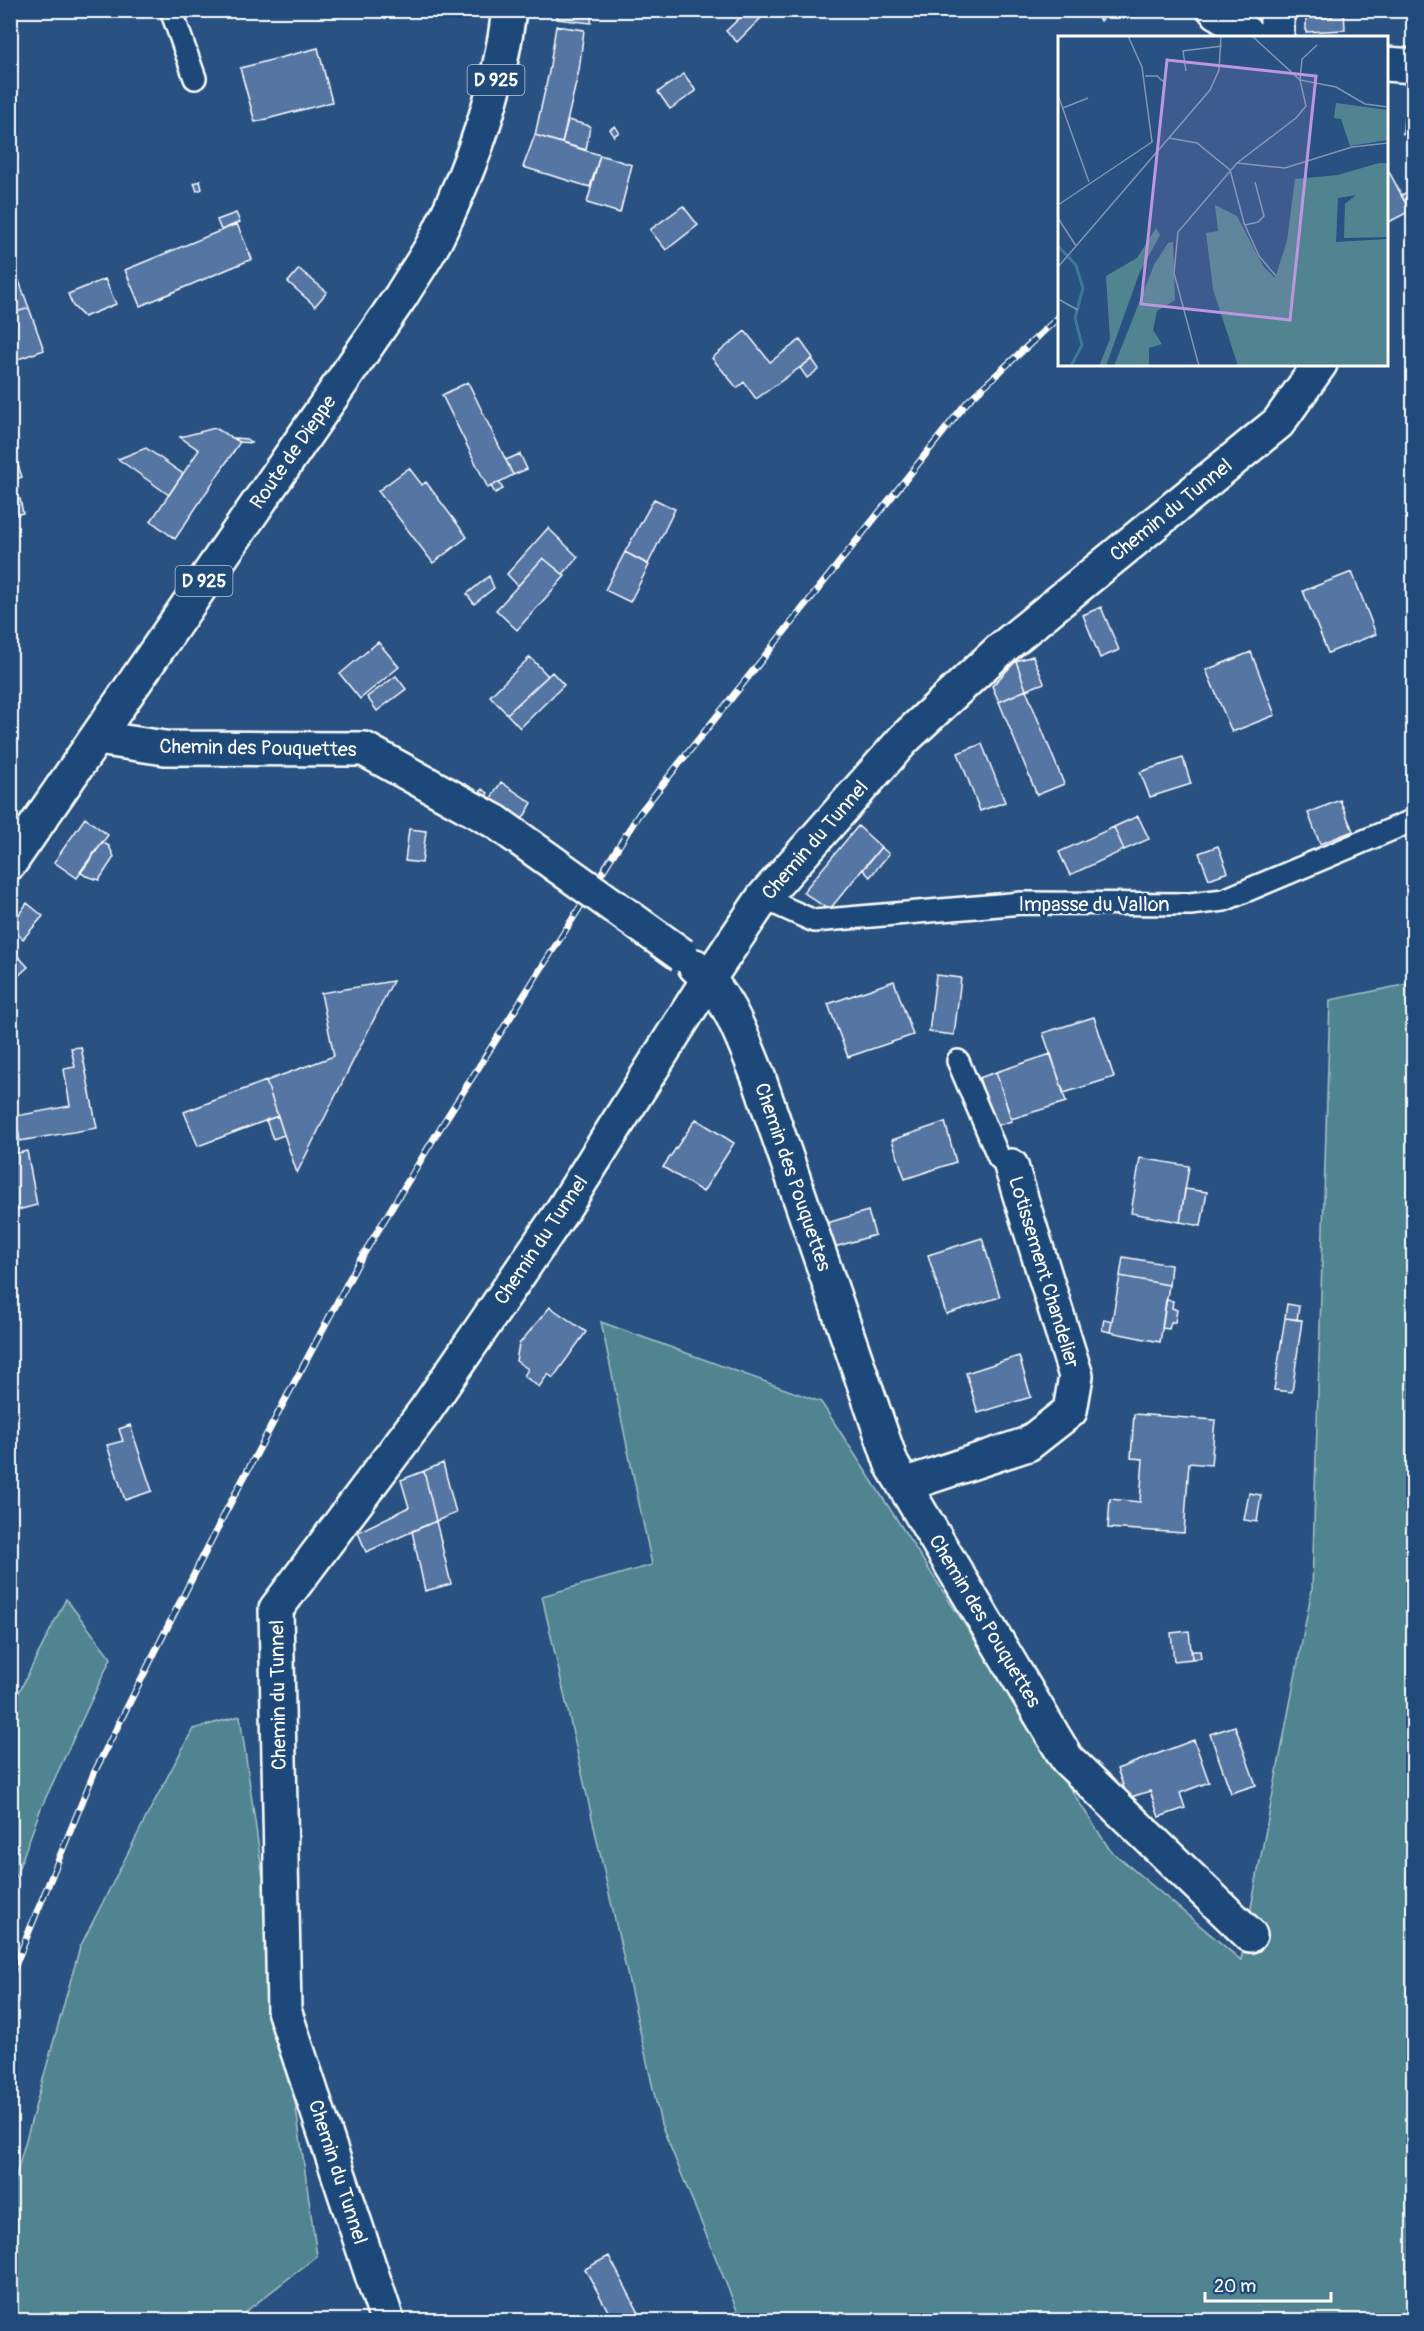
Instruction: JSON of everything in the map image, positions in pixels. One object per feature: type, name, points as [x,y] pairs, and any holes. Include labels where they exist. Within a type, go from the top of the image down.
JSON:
[{"type":"street","name":"Route de Dieppe","points":[[10,862],[401,296],[436,239],[476,148],[505,45],[508,10]]},
{"type":"street","points":[[1215,10],[1249,36]]},
{"type":"street","points":[[1277,10],[1277,36]]},
{"type":"street","points":[[1388,64],[1413,66]]},
{"type":"street","name":"Chemin du Tunnel","points":[[387,2320],[284,2010],[276,1609],[425,1411],[562,1211],[709,978],[763,898],[904,739],[1001,649],[1278,423],[1319,366]]},
{"type":"street","name":"Chemin des Pouquettes","points":[[97,738],[165,748],[363,749],[496,822],[682,955],[709,978],[736,1023],[758,1076],[892,1465],[1066,1760],[1250,1935]]},
{"type":"street","name":"Lotissement Chandelier","points":[[904,1485],[1028,1444],[1070,1411],[1076,1376],[1011,1166]]},
{"type":"lane","points":[[171,10],[195,78]]},
{"type":"lane","name":"Impasse du Vallon","points":[[763,898],[814,921],[1022,903],[1190,904],[1224,900],[1413,820]]},
{"type":"lane","points":[[958,1061],[999,1158],[1011,1166]]},
{"type":"green space","points":[[1413,983],[1413,2320],[741,2320],[661,2124],[542,1596],[652,1565],[601,1322],[821,1402],[1110,1850],[1241,1960],[1312,1589],[1330,1000]]},
{"type":"green space","points":[[66,1599],[111,1658],[41,1808],[11,1889],[11,1708]]},
{"type":"green space","points":[[240,1716],[317,2256],[235,2320],[11,2320],[11,2193],[80,1947],[193,1729]]},
{"type":"building","points":[[558,10],[592,10],[591,23],[557,19]]},
{"type":"building","points":[[748,10],[769,10],[737,42],[726,31]]},
{"type":"building","points":[[1089,10],[1111,10],[1101,21]]},
{"type":"building","points":[[1304,10],[1332,10],[1332,17],[1304,18]]},
{"type":"building","points":[[1332,10],[1344,10],[1345,30],[1306,32],[1306,18],[1332,17]]},
{"type":"building","points":[[556,26],[584,30],[579,70],[562,143],[535,135],[549,72]]},
{"type":"building","points":[[318,48],[332,102],[255,122],[240,68]]},
{"type":"building","points":[[684,74],[696,91],[670,109],[658,92]]},
{"type":"building","points":[[1404,118],[1414,119],[1414,135],[1403,134]]},
{"type":"building","points":[[568,120],[590,126],[586,150],[562,143]]},
{"type":"building","points":[[615,126],[619,132],[614,136],[610,129]]},
{"type":"building","points":[[535,135],[600,155],[590,187],[523,167]]},
{"type":"building","points":[[600,155],[632,165],[620,213],[587,203]]},
{"type":"building","points":[[1388,170],[1410,211],[1388,222]]},
{"type":"building","points":[[200,181],[202,189],[197,191],[194,183]]},
{"type":"building","points":[[1414,189],[1414,209],[1410,211],[1401,195]]},
{"type":"building","points":[[683,206],[698,225],[666,250],[650,230]]},
{"type":"building","points":[[236,213],[240,222],[221,230],[217,220]]},
{"type":"building","points":[[237,224],[252,259],[140,306],[125,270]]},
{"type":"building","points":[[299,269],[327,292],[315,306],[288,282]]},
{"type":"building","points":[[15,270],[29,308],[10,314],[10,271]]},
{"type":"building","points":[[105,279],[116,304],[84,317],[73,306],[68,294]]},
{"type":"building","points":[[29,308],[44,350],[10,362],[10,314]]},
{"type":"building","points":[[745,331],[770,362],[800,340],[813,358],[756,399],[744,382],[737,388],[712,358]]},
{"type":"building","points":[[812,359],[819,369],[807,378],[800,368]]},
{"type":"building","points":[[468,382],[513,475],[488,488],[442,395]]},
{"type":"building","points":[[215,428],[240,442],[175,539],[151,521],[199,450],[180,437]]},
{"type":"building","points":[[234,438],[246,439],[252,443],[240,442]]},
{"type":"building","points":[[10,441],[22,477],[10,481]]},
{"type":"building","points":[[146,448],[183,474],[169,495],[118,459]]},
{"type":"building","points":[[520,454],[527,469],[513,475],[506,460]]},
{"type":"building","points":[[409,468],[422,485],[426,482],[467,537],[433,563],[378,491]]},
{"type":"building","points":[[499,482],[503,489],[495,493],[491,486]]},
{"type":"building","points":[[20,499],[23,513],[10,516],[10,502]]},
{"type":"building","points":[[654,499],[675,509],[648,564],[625,552]]},
{"type":"building","points":[[548,528],[578,557],[563,574],[543,558],[518,586],[507,574]]},
{"type":"building","points":[[625,552],[649,565],[630,602],[605,590]]},
{"type":"building","points":[[543,558],[565,576],[517,630],[496,610]]},
{"type":"building","points":[[1352,572],[1376,634],[1328,653],[1303,591]]},
{"type":"building","points":[[489,576],[494,588],[474,604],[467,594]]},
{"type":"building","points":[[1101,607],[1119,650],[1100,658],[1083,615]]},
{"type":"building","points":[[378,642],[399,667],[360,699],[340,674]]},
{"type":"building","points":[[1251,652],[1275,715],[1232,732],[1206,670]]},
{"type":"building","points":[[1033,656],[1044,683],[1026,690],[1016,661]]},
{"type":"building","points":[[530,657],[548,676],[507,714],[490,696]]},
{"type":"building","points":[[1016,661],[1026,690],[999,702],[992,686]]},
{"type":"building","points":[[552,672],[564,685],[520,728],[507,714]]},
{"type":"building","points":[[396,676],[406,689],[377,711],[367,697]]},
{"type":"building","points":[[1026,690],[1064,784],[1037,795],[999,702]]},
{"type":"building","points":[[982,744],[1005,802],[980,811],[958,753]]},
{"type":"building","points":[[1183,758],[1191,784],[1150,797],[1140,772]]},
{"type":"building","points":[[501,782],[532,803],[522,820],[491,798]]},
{"type":"building","points":[[482,789],[488,793],[485,798],[479,794]]},
{"type":"building","points":[[1340,800],[1353,831],[1320,844],[1308,813]]},
{"type":"building","points":[[1138,816],[1149,839],[1124,850],[1114,827]]},
{"type":"building","points":[[85,818],[108,835],[77,878],[54,862]]},
{"type":"building","points":[[858,826],[881,847],[829,910],[803,892]]},
{"type":"building","points":[[1114,827],[1124,850],[1070,875],[1059,852]]},
{"type":"building","points":[[409,829],[426,831],[422,863],[405,861]]},
{"type":"building","points":[[102,842],[109,846],[114,857],[99,880],[80,872]]},
{"type":"building","points":[[1218,846],[1228,872],[1209,879],[1199,853]]},
{"type":"building","points":[[881,847],[889,854],[870,877],[863,870]]},
{"type":"building","points":[[27,903],[43,916],[23,939],[10,927]]},
{"type":"building","points":[[16,954],[28,967],[10,983],[10,958]]},
{"type":"building","points":[[936,975],[961,978],[954,1035],[929,1032]]},
{"type":"building","points":[[393,981],[297,1173],[266,1081],[334,1056],[321,993]]},
{"type":"building","points":[[894,981],[913,1035],[848,1057],[828,1004]]},
{"type":"building","points":[[1094,1017],[1114,1077],[1064,1093],[1043,1033]]},
{"type":"building","points":[[81,1047],[97,1128],[20,1141],[16,1116],[70,1106],[64,1069],[75,1067],[71,1048]]},
{"type":"building","points":[[1051,1054],[1066,1102],[1011,1119],[996,1072]]},
{"type":"building","points":[[996,1072],[1012,1121],[995,1126],[979,1078]]},
{"type":"building","points":[[266,1081],[278,1116],[198,1146],[184,1112]]},
{"type":"building","points":[[278,1116],[284,1135],[273,1139],[266,1120]]},
{"type":"building","points":[[696,1119],[734,1143],[703,1192],[663,1167]]},
{"type":"building","points":[[945,1122],[956,1162],[905,1179],[892,1140]]},
{"type":"building","points":[[27,1151],[37,1205],[10,1212],[10,1155]]},
{"type":"building","points":[[1140,1158],[1189,1166],[1180,1222],[1131,1213]]},
{"type":"building","points":[[1185,1189],[1207,1192],[1201,1226],[1180,1222]]},
{"type":"building","points":[[868,1211],[875,1235],[828,1249],[820,1225]]},
{"type":"building","points":[[982,1238],[1000,1297],[946,1314],[928,1255]]},
{"type":"building","points":[[1123,1257],[1171,1265],[1169,1285],[1120,1276]]},
{"type":"building","points":[[1120,1276],[1169,1285],[1160,1342],[1110,1332]]},
{"type":"building","points":[[1166,1300],[1173,1301],[1172,1308],[1177,1310],[1175,1322],[1171,1322],[1169,1329],[1162,1328]]},
{"type":"building","points":[[1287,1304],[1299,1306],[1297,1320],[1285,1318]]},
{"type":"building","points":[[550,1307],[586,1332],[553,1378],[548,1374],[539,1387],[524,1376],[528,1369],[516,1361],[519,1344]]},
{"type":"building","points":[[1285,1318],[1302,1320],[1292,1392],[1274,1390]]},
{"type":"building","points":[[1104,1319],[1112,1321],[1110,1332],[1102,1330]]},
{"type":"building","points":[[1019,1356],[1031,1397],[978,1413],[966,1373]]},
{"type":"building","points":[[1134,1414],[1215,1420],[1211,1465],[1189,1463],[1184,1533],[1108,1528],[1110,1499],[1140,1502],[1143,1459],[1131,1458]]},
{"type":"building","points":[[130,1425],[152,1491],[125,1500],[107,1445],[123,1441],[119,1429]]},
{"type":"building","points":[[443,1463],[456,1513],[436,1521],[424,1471]]},
{"type":"building","points":[[424,1471],[436,1521],[366,1552],[358,1532],[409,1507],[401,1480]]},
{"type":"building","points":[[1249,1493],[1261,1495],[1257,1522],[1244,1520]]},
{"type":"building","points":[[436,1521],[451,1584],[425,1591],[412,1531]]},
{"type":"building","points":[[1189,1631],[1192,1659],[1174,1661],[1171,1633]]},
{"type":"building","points":[[1192,1651],[1200,1651],[1201,1658],[1192,1659]]},
{"type":"building","points":[[1235,1726],[1256,1785],[1231,1793],[1210,1734]]},
{"type":"building","points":[[1194,1740],[1209,1782],[1180,1793],[1185,1808],[1159,1817],[1150,1791],[1128,1798],[1117,1769]]},
{"type":"building","points":[[609,2256],[640,2315],[629,2320],[613,2320],[585,2269]]},
{"type":"railway","points":[[10,1978],[94,1773],[225,1513],[357,1265],[442,1125],[639,814],[968,401],[1058,318]]}]
